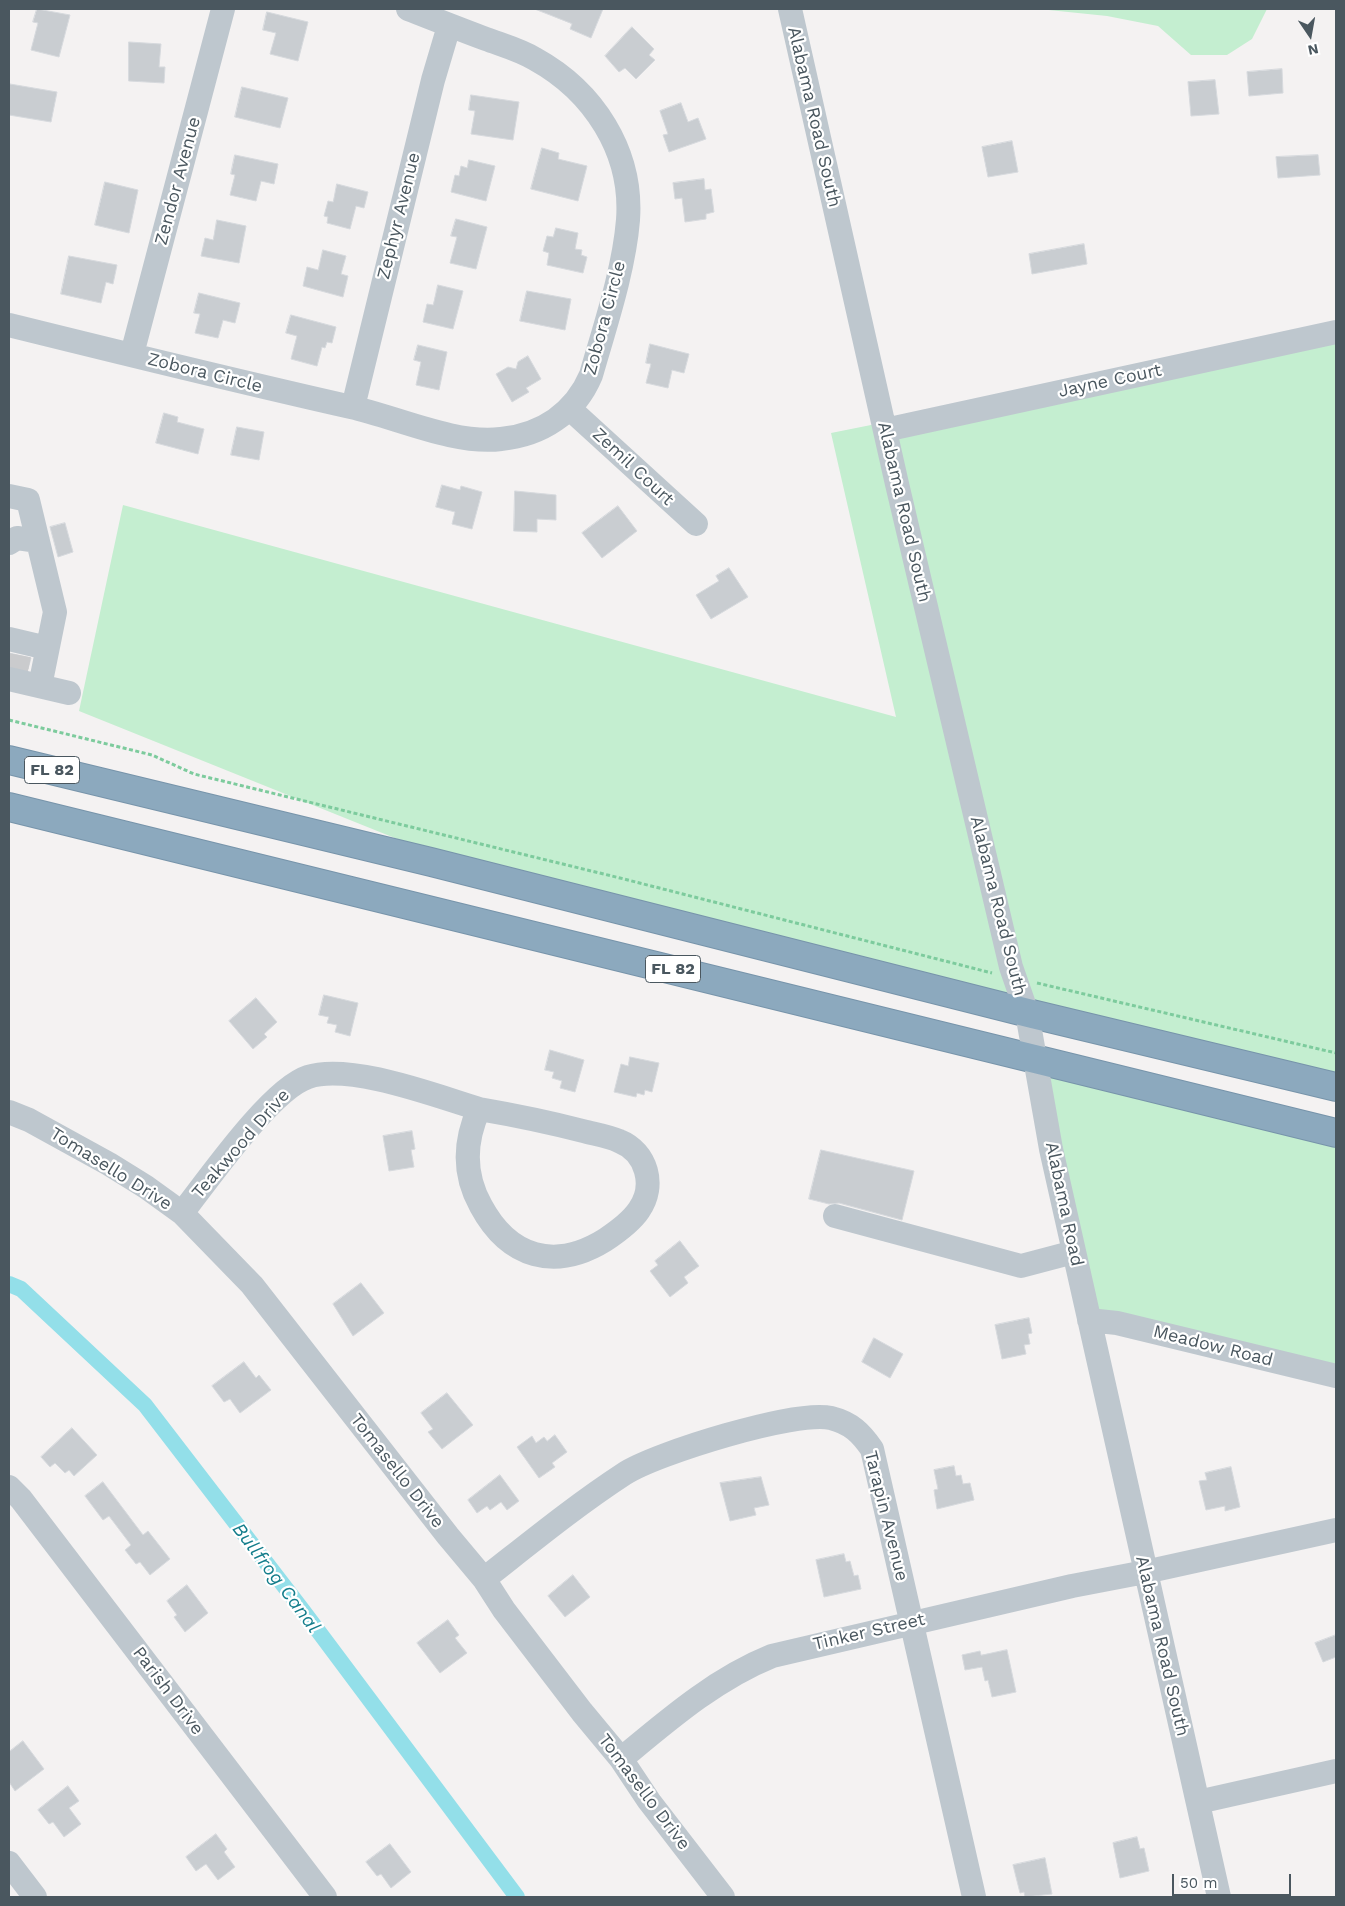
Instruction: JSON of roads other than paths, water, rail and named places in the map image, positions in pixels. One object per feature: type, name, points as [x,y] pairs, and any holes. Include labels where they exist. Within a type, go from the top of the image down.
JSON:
[{"type":"highway","name":"FL 82","points":[[9,760],[431,862],[1026,1013],[1336,1087]]},
{"type":"highway","name":"FL 82","points":[[9,807],[1336,1133]]},
{"type":"street","name":"Zendor Avenue","points":[[132,354],[223,9]]},
{"type":"street","name":"Zobora Circle","points":[[9,325],[268,389],[353,407],[408,424],[478,440],[520,436],[537,430],[570,409],[584,391],[591,374],[621,259],[628,220],[628,195],[623,167],[610,131],[599,113],[584,96],[566,79],[534,58],[408,9]]},
{"type":"street","name":"Alabama Road South","points":[[790,9],[885,430],[1008,958],[1026,1013]]},
{"type":"street","name":"Zephyr Avenue","points":[[353,407],[433,80],[449,26]]},
{"type":"street","name":"Jayne Court","points":[[885,430],[1336,332]]},
{"type":"street","name":"Zemil Court","points":[[570,409],[696,524]]},
{"type":"street","points":[[9,496],[28,500],[16,536],[55,612],[40,686]]},
{"type":"street","points":[[47,648],[14,660],[40,686],[69,693]]},
{"type":"street","name":"Alabama Road","points":[[1026,1013],[1051,1149],[1106,1395]]},
{"type":"street","name":"Teakwood Drive","points":[[182,1213],[238,1141],[278,1096],[291,1085],[308,1077],[329,1074],[352,1075],[479,1108]]},
{"type":"street","points":[[479,1108],[533,1118],[620,1141],[640,1156],[648,1176],[647,1194],[640,1210],[625,1225],[590,1249],[564,1257],[544,1256],[525,1251],[507,1240],[493,1225],[472,1190],[467,1169],[467,1148],[472,1124],[479,1108]]},
{"type":"street","name":"Tomasello Drive","points":[[9,1112],[30,1120],[109,1164],[182,1213],[216,1246],[264,1300],[448,1536],[484,1578],[504,1610],[621,1759],[649,1801],[724,1897]]},
{"type":"street","points":[[834,1216],[1021,1266],[1074,1252]]},
{"type":"street","name":"Meadow Road","points":[[1089,1320],[1117,1322],[1336,1376]]},
{"type":"street","name":"Alabama Road South","points":[[1106,1395],[1219,1897]]},
{"type":"street","name":"Tarapin Avenue","points":[[484,1578],[626,1473],[680,1450],[740,1432],[787,1421],[829,1417],[847,1422],[861,1433],[872,1449],[974,1897]]},
{"type":"street","name":"Parish Drive","points":[[9,1487],[21,1499],[325,1897]]},
{"type":"street","name":"Tinker Street","points":[[621,1759],[714,1686],[751,1664],[795,1649],[1072,1586],[1336,1530]]},
{"type":"street","points":[[1198,1802],[1336,1770]]},
{"type":"street","points":[[9,1862],[35,1897]]},
{"type":"waterway","name":"Bullfrog Canal","points":[[9,1284],[21,1289],[145,1405],[304,1612],[517,1897]]},
{"type":"tunnel","points":[[16,670],[19,655]]}]
